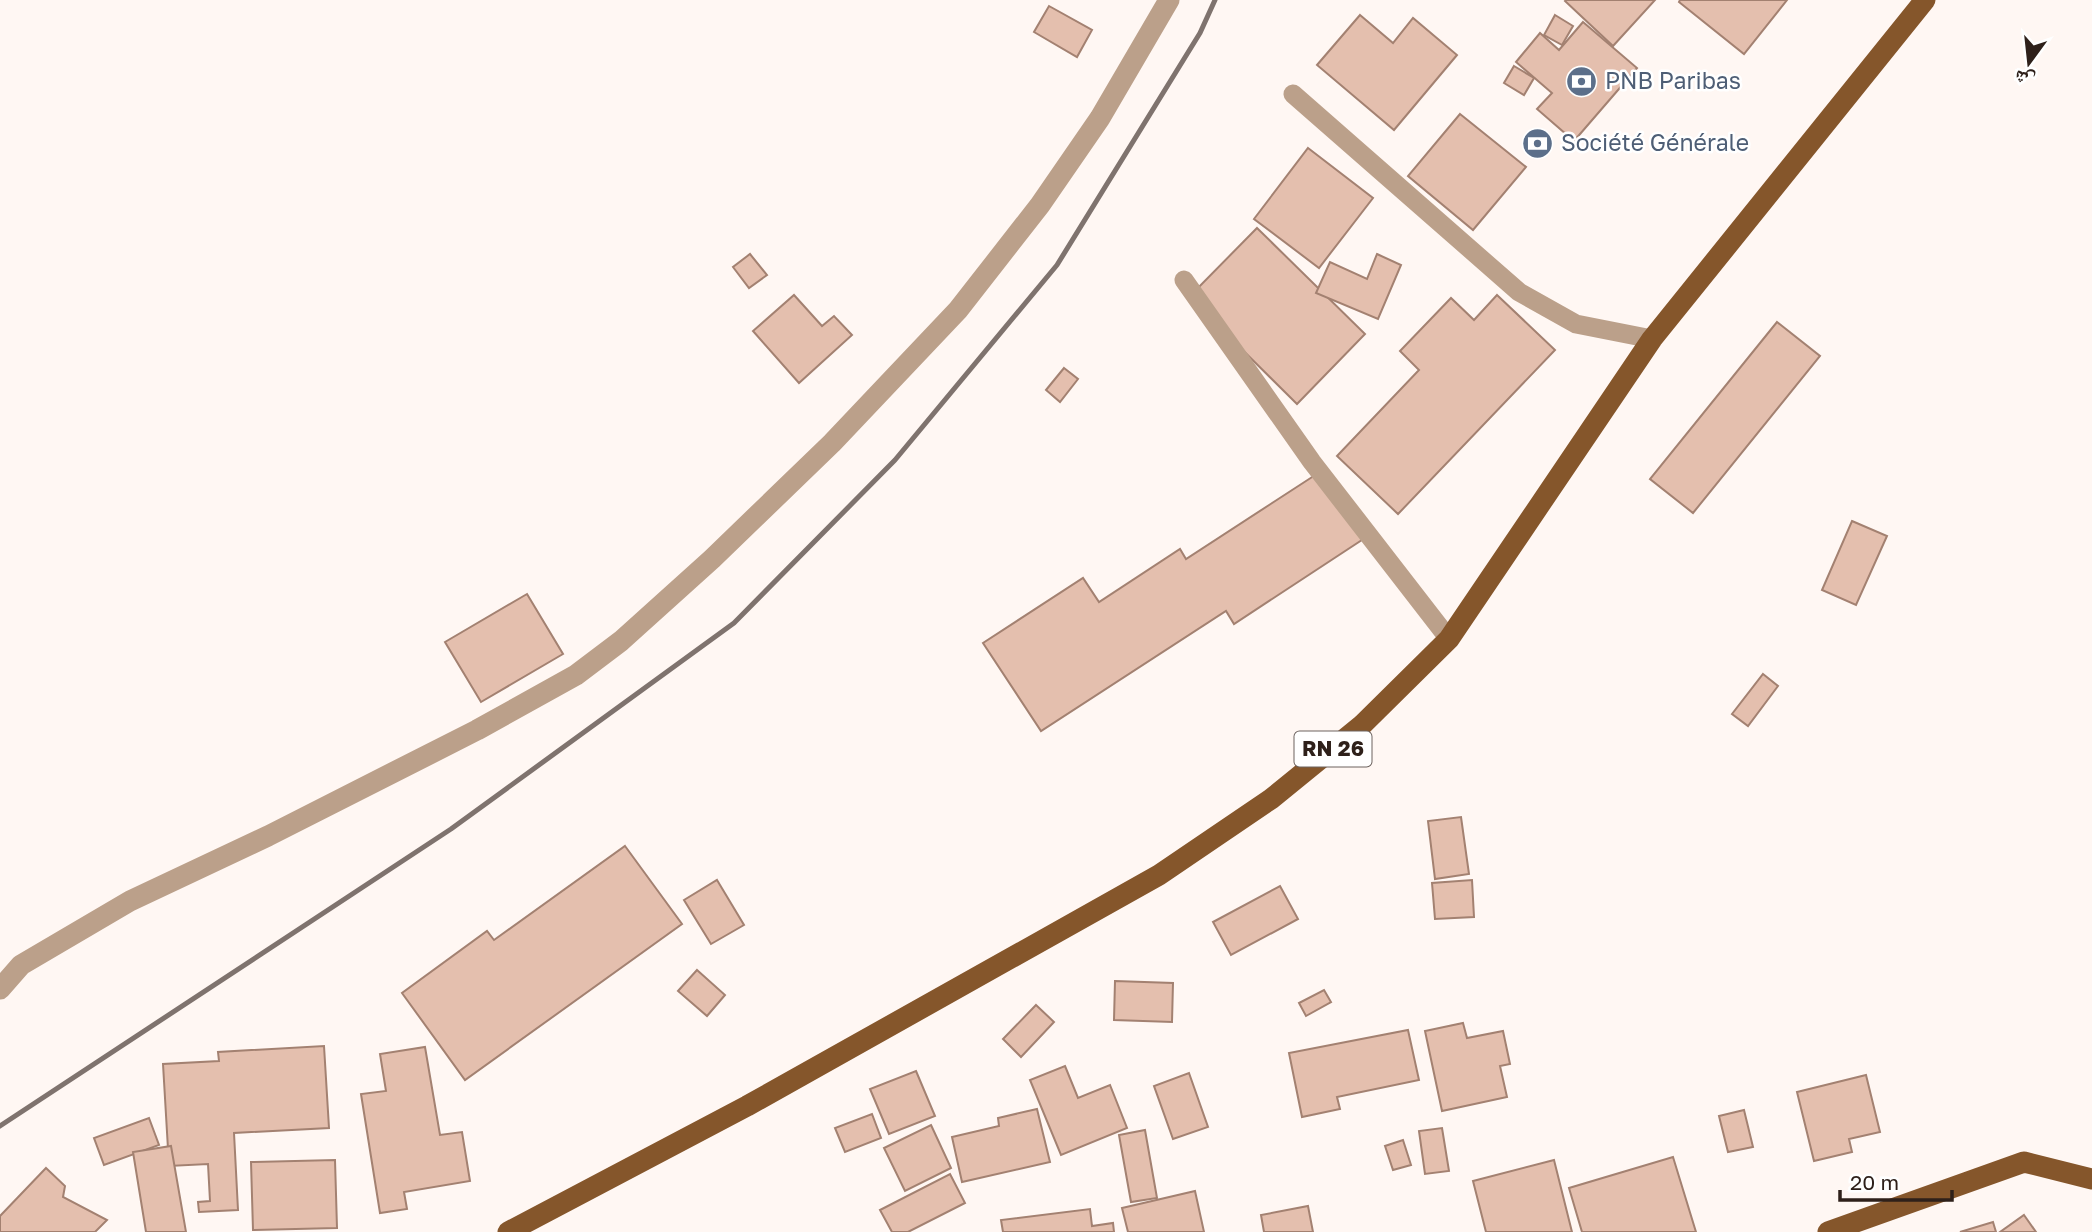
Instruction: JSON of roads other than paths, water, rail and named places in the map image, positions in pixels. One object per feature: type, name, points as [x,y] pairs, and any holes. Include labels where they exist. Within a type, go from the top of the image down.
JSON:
[{"type":"main road","name":"RN 26","points":[[508,1232],[747,1107],[1159,875],[1271,799],[1362,725],[1449,639],[1652,339],[1925,0]]},
{"type":"main road","points":[[1828,1232],[2024,1161],[2092,1179]]},
{"type":"street","points":[[0,989],[21,965],[131,901],[268,836],[477,730],[576,674],[621,641],[712,559],[832,443],[958,310],[1040,205],[1100,118],[1169,0]]},
{"type":"lane","points":[[1293,94],[1519,292],[1576,324],[1652,339]]},
{"type":"lane","points":[[1184,280],[1312,462],[1449,639]]},
{"type":"railway","points":[[0,1126],[451,829],[734,623],[895,460],[1057,265],[1200,33],[1215,0]]},
{"type":"place","name":"PNB Paribas","points":[[1582,81]]},
{"type":"place","name":"Société Générale","points":[[1538,143]]}]
